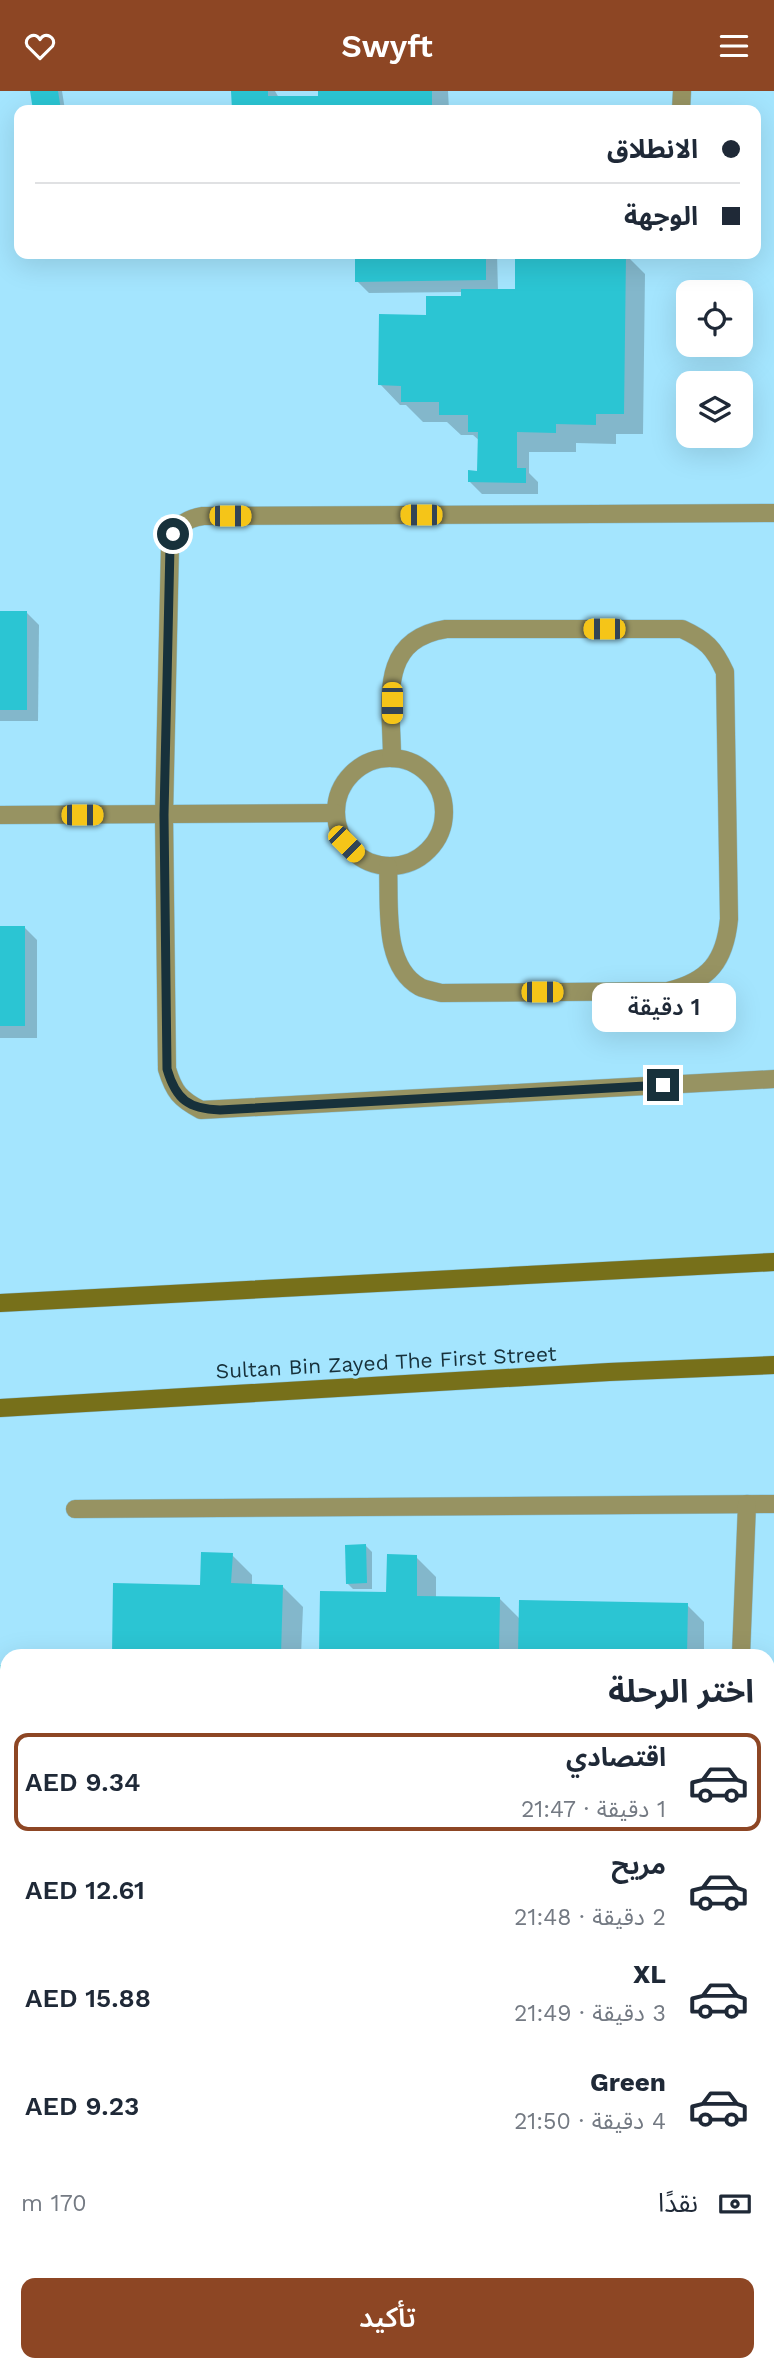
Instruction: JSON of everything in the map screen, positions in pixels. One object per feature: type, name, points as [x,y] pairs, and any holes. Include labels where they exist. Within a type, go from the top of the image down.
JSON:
[{"type":"main road","points":[[0,1303],[774,1262]]},
{"type":"main road","name":"Sultan Bin Zayed The First Street","points":[[0,1408],[774,1365]]},
{"type":"street","points":[[774,513],[191,518],[180,524],[173,534],[170,546],[164,815],[167,1069],[173,1087],[184,1101],[201,1109],[774,1079]]},
{"type":"street","points":[[388,867],[393,955],[404,974],[421,987],[441,993],[668,991],[688,986],[706,975],[719,959],[727,940],[729,919],[725,672],[716,653],[701,638],[682,629],[446,629],[427,632],[410,642],[399,657],[392,675],[392,758]]},
{"type":"street","points":[[392,758],[411,762],[428,772],[439,787],[445,814],[437,841],[424,856],[407,865],[388,867],[372,864],[351,850],[338,829],[335,813],[338,796],[346,780],[359,767],[375,760],[392,758]]},
{"type":"street","points":[[0,815],[335,813]]},
{"type":"street","points":[[741,1649],[747,1504]]},
{"type":"street","points":[[75,1509],[774,1504]]},
{"type":"building","points":[[30,91],[58,91],[60,105],[32,105]]},
{"type":"building","points":[[231,91],[268,91],[268,96],[318,96],[318,91],[432,91],[432,105],[232,105]]},
{"type":"building","points":[[355,259],[486,259],[486,280],[355,282]]},
{"type":"building","points":[[515,259],[626,259],[624,414],[596,414],[596,425],[556,424],[556,433],[517,432],[517,468],[526,468],[526,483],[468,482],[468,470],[477,471],[478,432],[468,432],[468,415],[439,415],[439,402],[401,402],[401,386],[378,385],[379,314],[426,315],[426,296],[461,296],[461,289],[515,289]]},
{"type":"building","points":[[0,611],[27,611],[27,710],[0,710]]},
{"type":"building","points":[[0,926],[25,926],[25,1026],[0,1026]]},
{"type":"building","points":[[366,1544],[367,1583],[346,1584],[345,1545]]},
{"type":"building","points":[[201,1552],[233,1553],[231,1583],[283,1585],[281,1649],[112,1649],[113,1583],[200,1585]]},
{"type":"building","points":[[387,1554],[417,1555],[417,1596],[500,1597],[499,1649],[319,1649],[320,1591],[386,1592]]},
{"type":"building","points":[[519,1600],[688,1603],[687,1649],[518,1649]]},
{"type":"route","points":[[173,534],[170,546],[164,815],[167,1069],[173,1087],[184,1101],[201,1109],[220,1110],[663,1085]]}]
